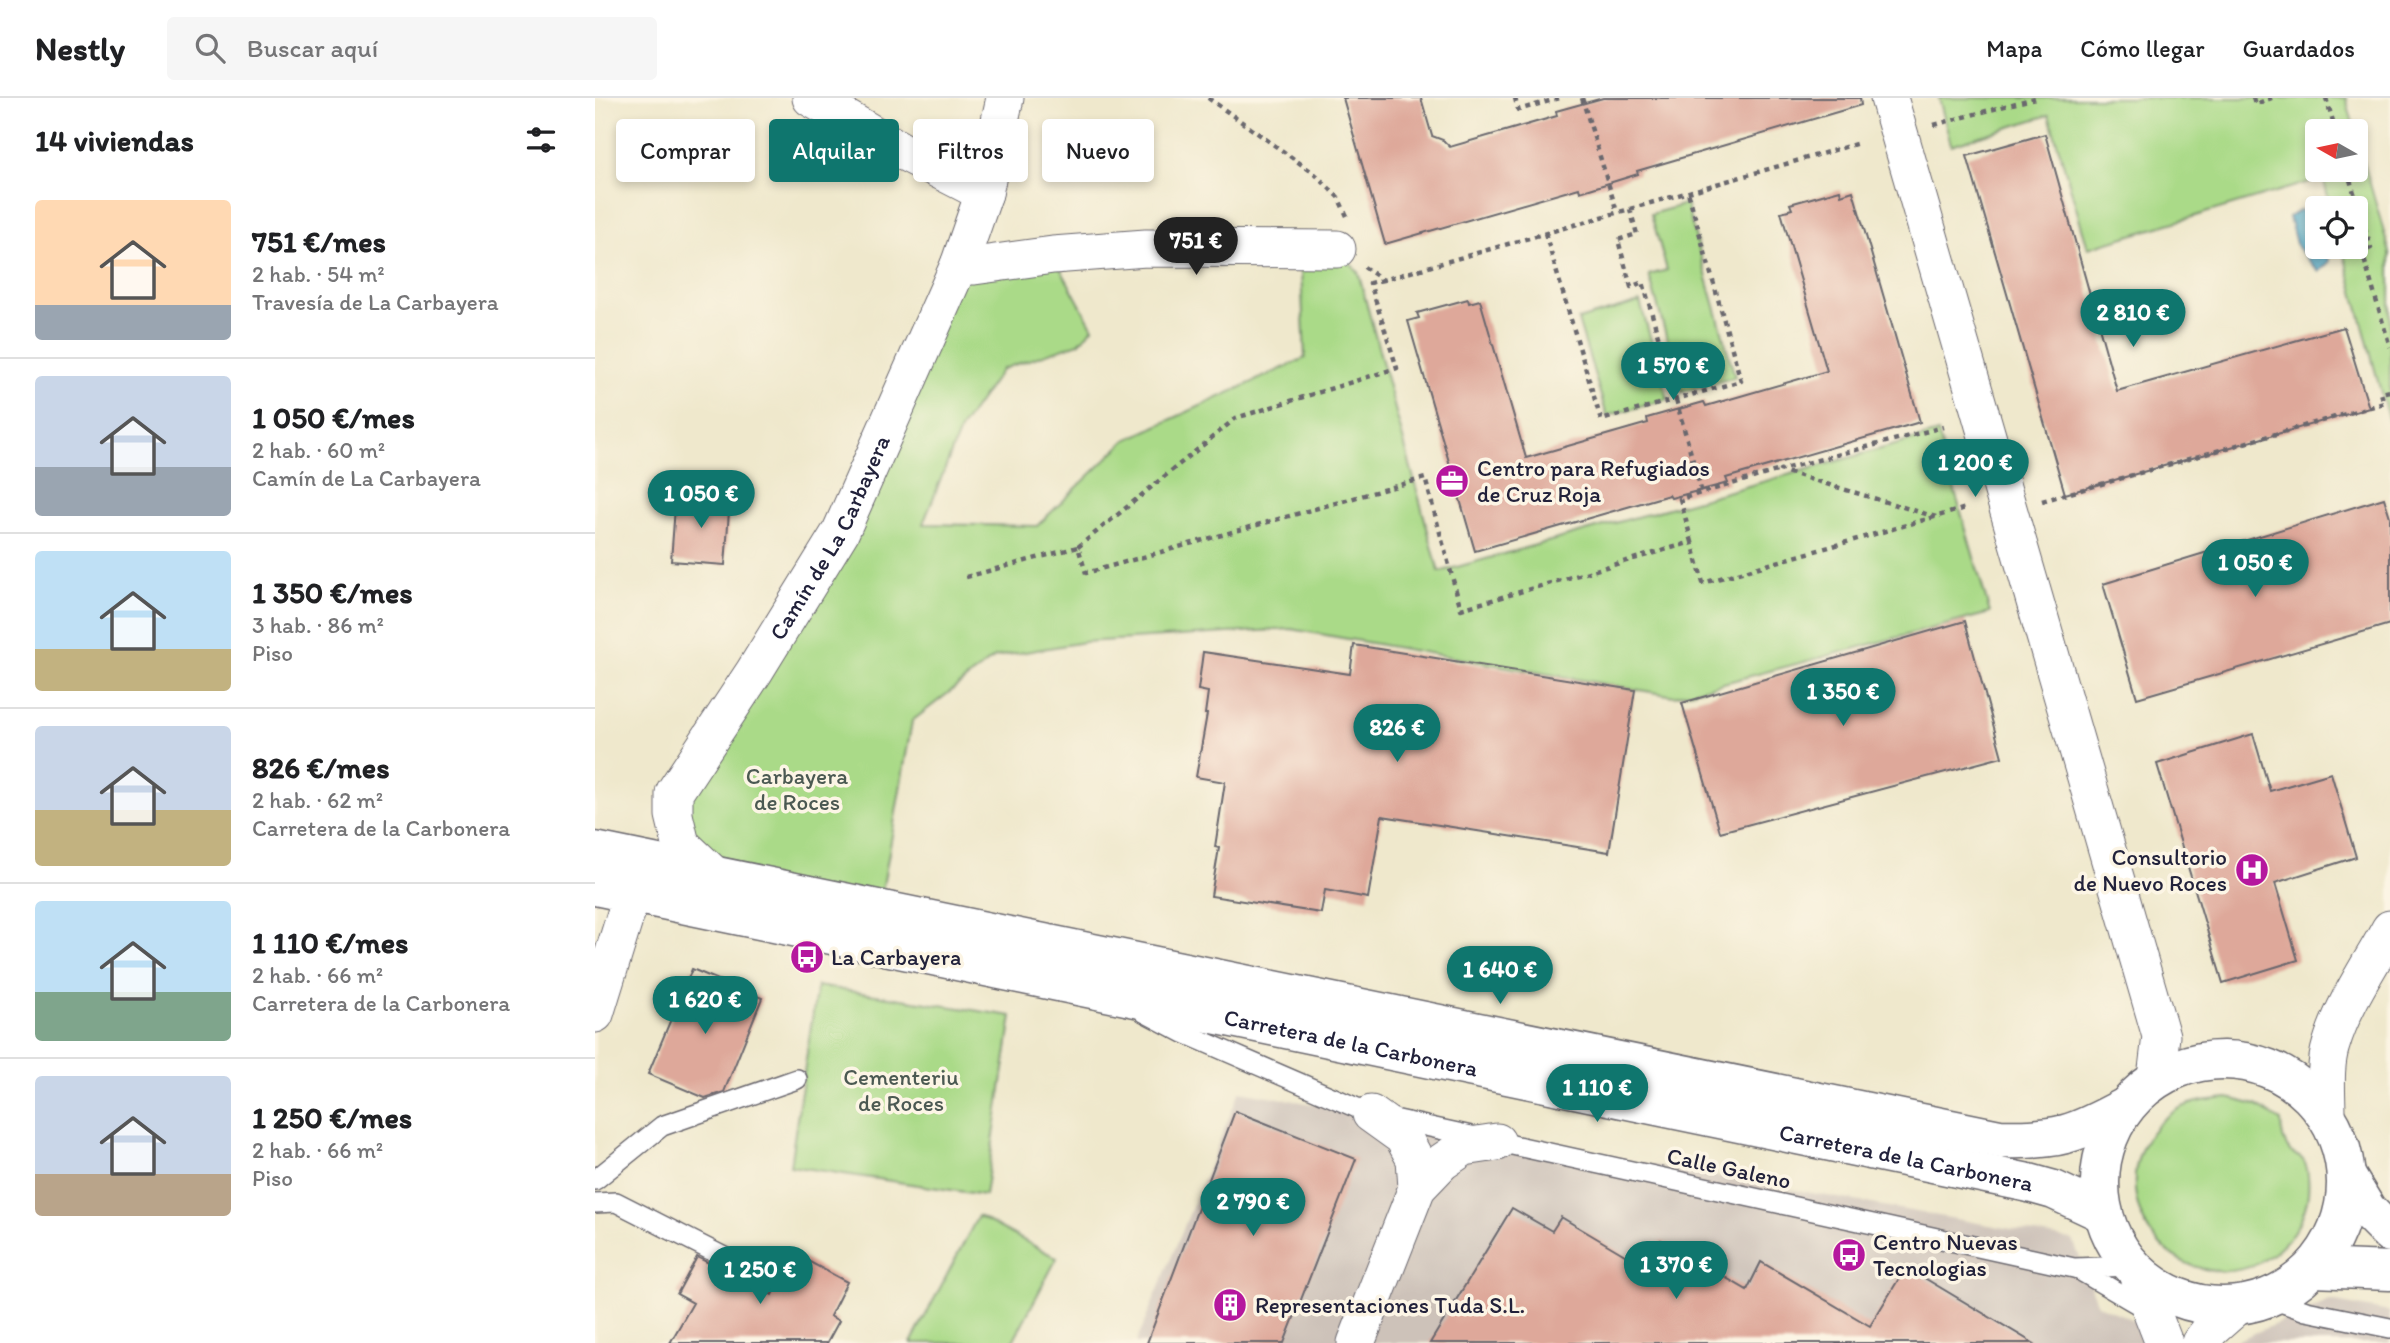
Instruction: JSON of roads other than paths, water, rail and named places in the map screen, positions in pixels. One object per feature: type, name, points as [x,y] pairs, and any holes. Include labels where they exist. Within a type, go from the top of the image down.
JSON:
[{"type":"street","points":[[811,98],[902,151],[984,193]]},
{"type":"street","name":"Camín de La Carbayera","points":[[714,875],[681,844],[674,815],[674,794],[754,672],[841,531],[960,265],[984,193],[1005,98]]},
{"type":"street","points":[[1889,98],[2161,1036],[2156,1078]]},
{"type":"street","points":[[960,265],[974,266],[1053,255],[1146,248],[1337,249]]},
{"type":"street","points":[[595,851],[714,875]]},
{"type":"street","name":"Carretera de la Carbonera","points":[[714,875],[2000,1139],[2061,1137],[2085,1129],[2125,1107]]},
{"type":"street","name":"Carretera de la Carbonera","points":[[595,886],[2029,1183],[2054,1190],[2103,1213]]},
{"type":"street","points":[[595,1014],[632,894]]},
{"type":"street","points":[[2327,1115],[2326,1072],[2330,1046],[2350,1002],[2390,929]]},
{"type":"street","points":[[2159,1328],[2134,1269],[2103,1213],[2099,1176],[2107,1139],[2125,1107],[2156,1078],[2201,1060],[2226,1058],[2250,1061],[2272,1068],[2293,1080],[2327,1115],[2341,1145],[2347,1177],[2340,1226],[2313,1268],[2293,1286],[2253,1302],[2211,1329],[2200,1343]]},
{"type":"street","points":[[1371,1114],[1403,1137],[1415,1159],[1417,1188]]},
{"type":"street","points":[[1356,1343],[1417,1188],[1442,1162],[1464,1147],[1497,1142]]},
{"type":"street","points":[[2347,1177],[2367,1210],[2390,1233]]},
{"type":"street","points":[[2313,1268],[2390,1271]]},
{"type":"street","points":[[2134,1269],[2161,1291],[2197,1304],[2253,1302]]},
{"type":"lane","name":"Calle Galeno","points":[[1106,992],[1184,1033],[1371,1114],[2074,1268],[2134,1269]]},
{"type":"lane","points":[[595,1180],[662,1126],[797,1079]]},
{"type":"lane","points":[[595,1203],[616,1202],[730,1260]]},
{"type":"lane","name":"Calle Galeno","points":[[2074,1268],[2105,1283],[2159,1328]]},
{"type":"lane","points":[[2253,1302],[2390,1328]]},
{"type":"water","points":[[2301,210],[2305,217],[2305,256],[2297,247],[2289,217]]},
{"type":"water","points":[[2308,259],[2329,259],[2330,261],[2319,272]]},
{"type":"place","name":"Centro para Refugiados de Cruz Roja","points":[[1452,481]]},
{"type":"place","name":"Consultorio de Nuevo Roces","points":[[2252,870]]},
{"type":"place","name":"La Carbayera","points":[[807,957]]},
{"type":"place","name":"Centro Nuevas Tecnologias","points":[[1849,1255]]},
{"type":"place","name":"Representaciones Tuda S.L.","points":[[1230,1305]]},
{"type":"park label","name":"Carbayera de Roces","points":[[797,789]]},
{"type":"park label","name":"Cementeriu de Roces","points":[[901,1090]]}]
